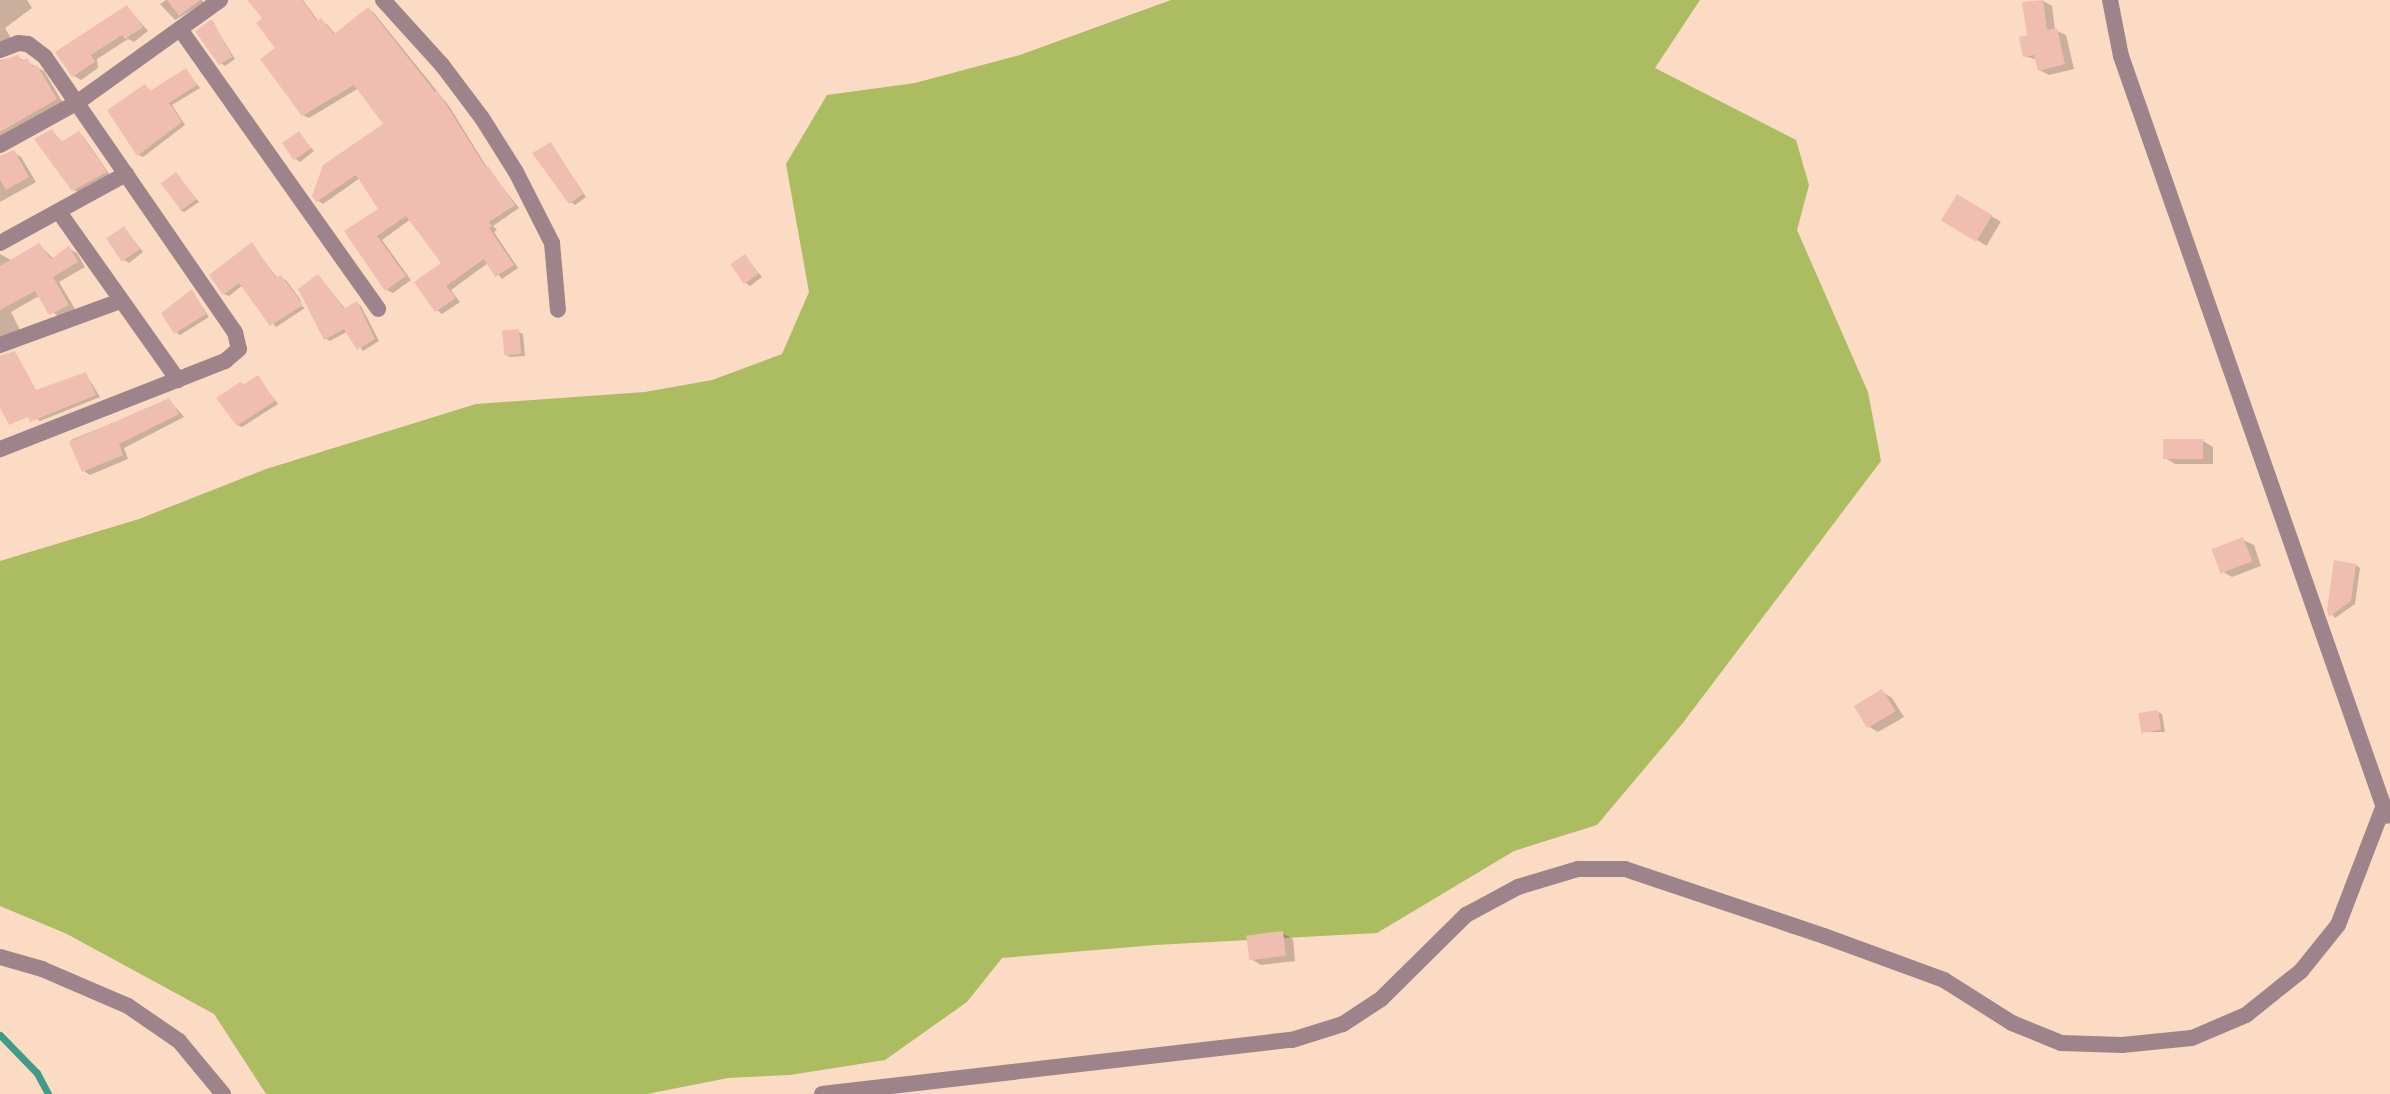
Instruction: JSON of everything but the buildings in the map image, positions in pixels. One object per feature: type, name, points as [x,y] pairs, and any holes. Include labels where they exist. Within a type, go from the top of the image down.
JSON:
[{"type":"street","points":[[0,145],[78,102],[220,0]]},
{"type":"street","points":[[383,0],[442,65],[482,118],[516,172],[552,243],[558,310]]},
{"type":"street","points":[[822,1094],[1292,1040],[1343,1024],[1381,999],[1466,915],[1518,887],[1578,869],[1625,869],[1824,936],[1944,980],[2012,1023],[2061,1043],[2122,1045],[2192,1038],[2246,1015],[2301,971],[2338,925],[2386,814],[2121,56],[2110,0]]},
{"type":"street","points":[[180,29],[378,309]]},
{"type":"street","points":[[0,50],[18,43],[38,50],[78,102],[237,339],[239,349],[234,356],[178,380],[0,449]]},
{"type":"street","points":[[0,243],[126,174]]},
{"type":"street","points":[[59,212],[178,380]]},
{"type":"street","points":[[0,345],[120,301]]},
{"type":"street","points":[[0,957],[42,969],[128,1006],[179,1041],[223,1094]]},
{"type":"green space","points":[[1171,0],[1700,0],[1655,68],[1796,140],[1809,185],[1797,230],[1868,392],[1881,461],[1682,724],[1597,825],[1514,851],[1377,933],[1155,945],[1002,958],[967,1002],[885,1060],[790,1075],[728,1078],[647,1094],[266,1094],[214,1014],[67,934],[0,906],[0,561],[139,519],[266,469],[476,404],[645,392],[712,380],[782,354],[809,292],[786,164],[827,95],[915,83],[1020,55]]},
{"type":"waterway","points":[[0,1035],[37,1073],[48,1094]]}]
